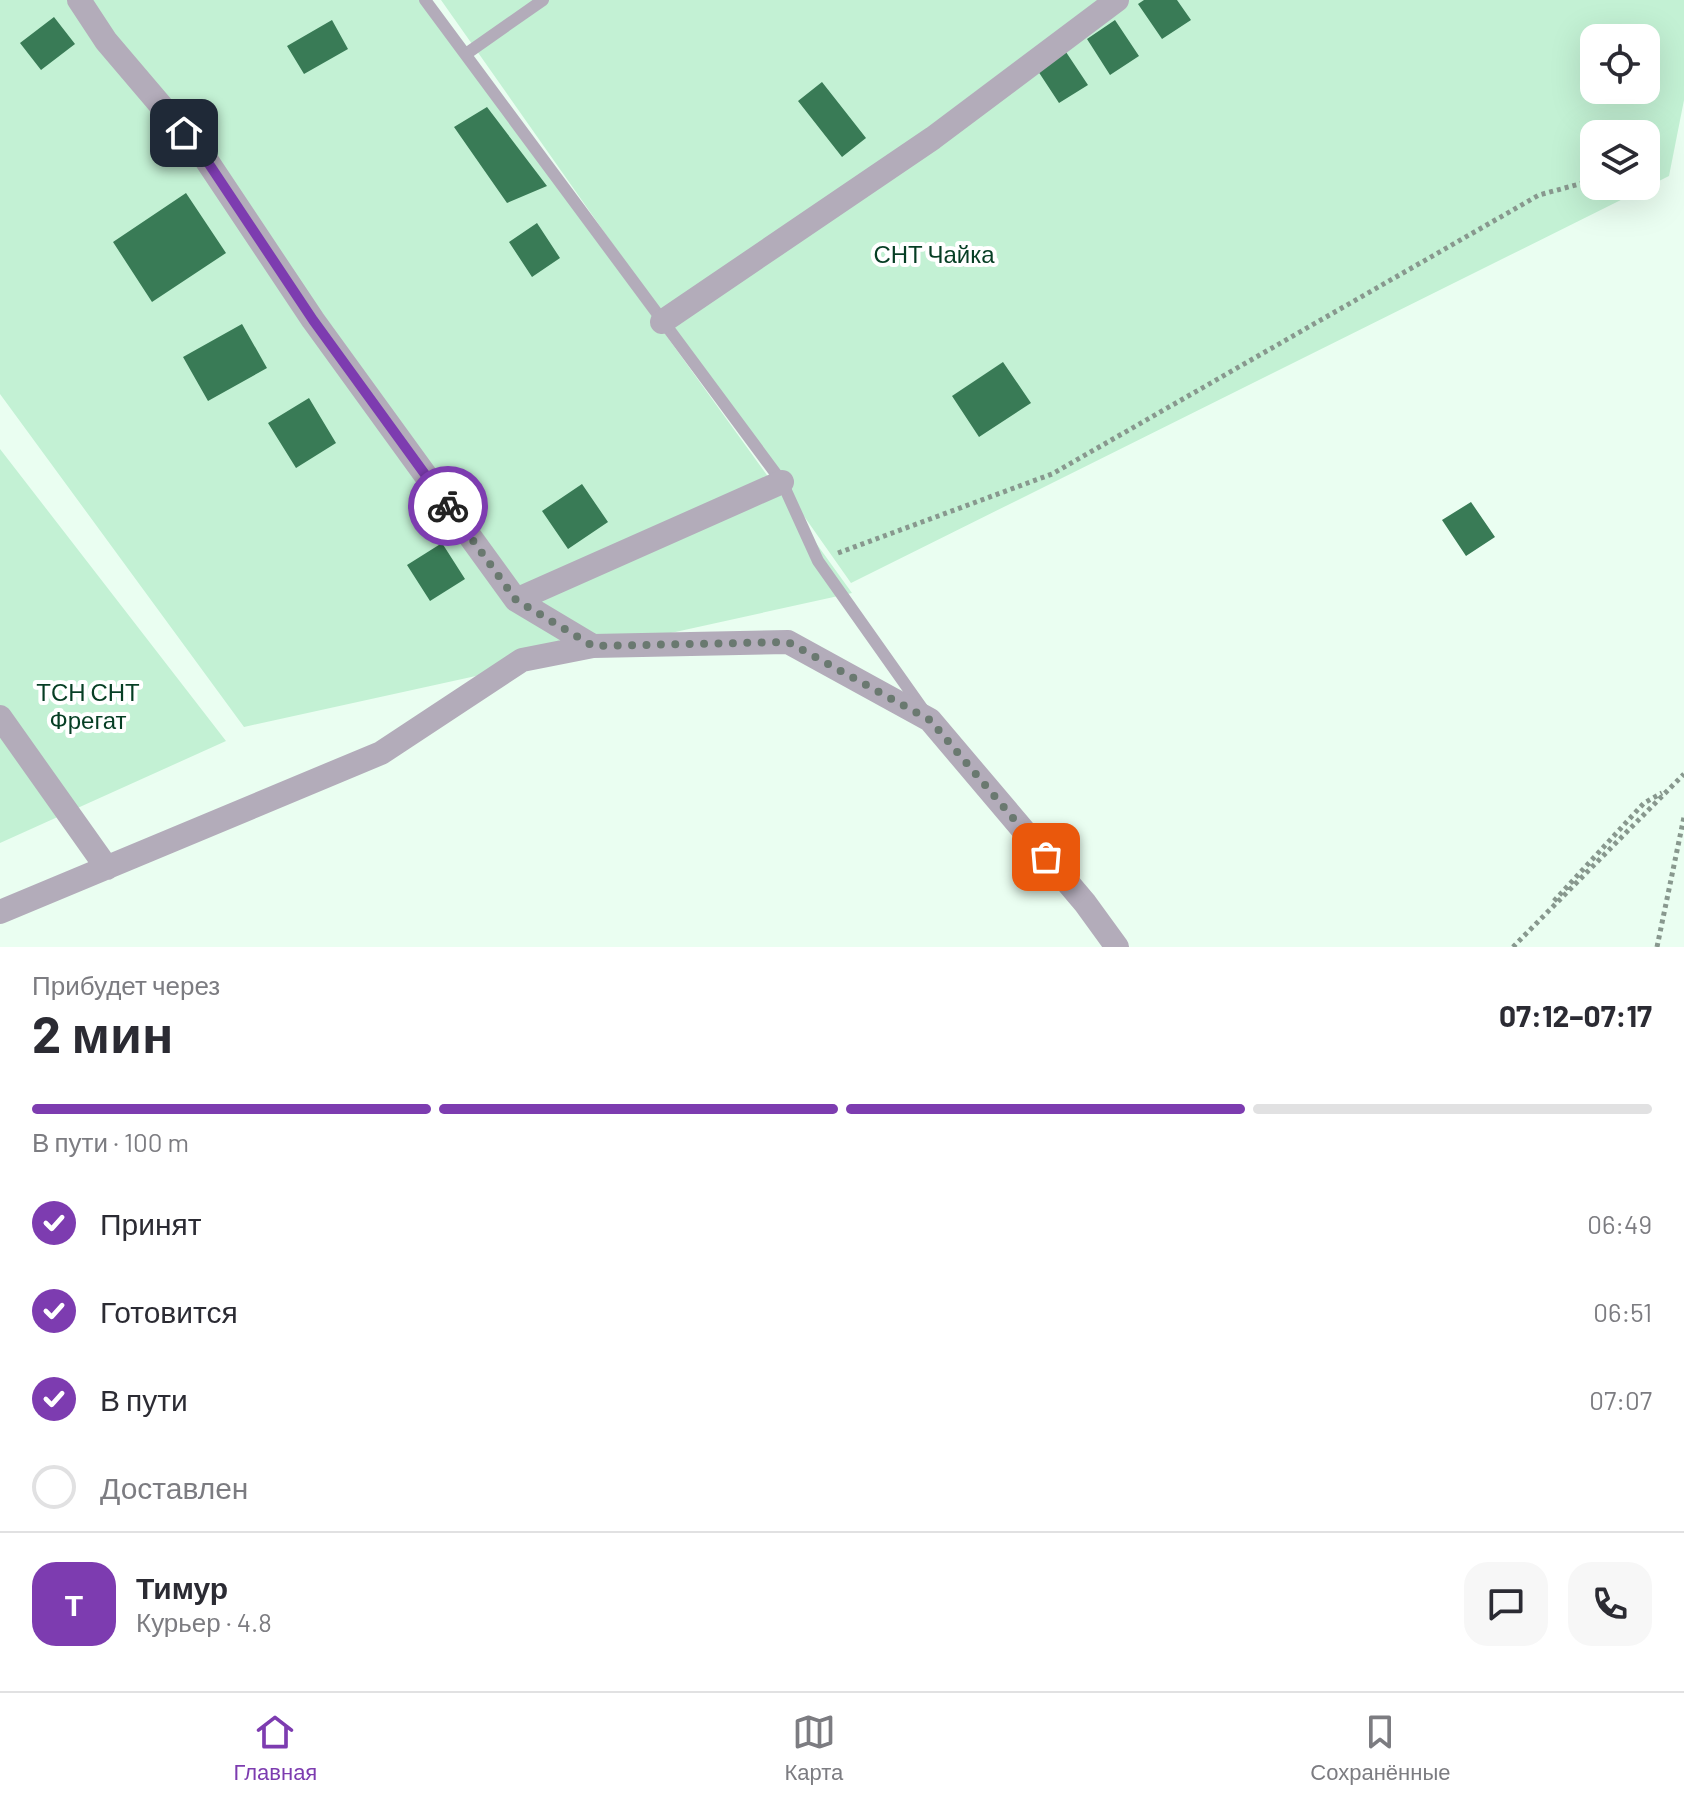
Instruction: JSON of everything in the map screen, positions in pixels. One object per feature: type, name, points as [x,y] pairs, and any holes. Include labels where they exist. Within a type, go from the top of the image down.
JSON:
[{"type":"street","points":[[79,0],[106,41],[203,155],[313,320],[516,600],[593,646]]},
{"type":"street","points":[[662,322],[933,138],[1117,0]]},
{"type":"street","points":[[516,600],[782,482]]},
{"type":"street","points":[[0,912],[381,753],[522,660],[593,646],[788,642],[930,720],[1085,903],[1117,947]]},
{"type":"street","points":[[0,717],[107,868]]},
{"type":"lane","points":[[425,0],[782,482],[818,561],[930,720]]},
{"type":"lane","points":[[466,54],[543,0]]},
{"type":"path","points":[[818,561],[1052,474],[1539,195],[1580,184]]},
{"type":"path","points":[[1512,947],[1684,774]]},
{"type":"path","points":[[1512,947],[1644,803],[1684,781]]},
{"type":"path","points":[[1657,947],[1684,817]]},
{"type":"green space","points":[[0,0],[424,0],[852,593],[244,727],[0,394]]},
{"type":"green space","name":"СНТ Чайка","points":[[441,0],[1684,0],[1684,100],[1669,176],[1660,180],[1660,120],[1580,120],[1580,200],[1621,200],[851,583]]},
{"type":"green space","name":"ТСН СНТ Фрегат","points":[[0,449],[226,741],[0,843]]},
{"type":"building","points":[[1144,0],[1177,0],[1191,20],[1162,39],[1138,4]]},
{"type":"building","points":[[54,17],[75,44],[41,70],[20,43]]},
{"type":"building","points":[[332,20],[348,49],[304,74],[287,46]]},
{"type":"building","points":[[1115,20],[1139,56],[1110,75],[1087,39]]},
{"type":"building","points":[[1064,49],[1088,85],[1059,103],[1036,68]]},
{"type":"building","points":[[822,82],[866,138],[842,157],[798,101]]},
{"type":"building","points":[[487,107],[547,186],[507,203],[454,127]]},
{"type":"building","points":[[186,193],[226,253],[152,302],[113,242]]},
{"type":"building","points":[[537,223],[560,258],[532,277],[509,242]]},
{"type":"building","points":[[242,324],[267,368],[208,401],[183,357]]},
{"type":"building","points":[[1003,362],[1031,403],[979,437],[952,396]]},
{"type":"building","points":[[309,398],[336,443],[296,468],[268,423]]},
{"type":"building","points":[[582,484],[608,522],[568,549],[542,511]]},
{"type":"building","points":[[1471,502],[1495,537],[1466,556],[1442,520]]},
{"type":"building","points":[[442,543],[465,579],[430,601],[407,565]]},
{"type":"way so far","points":[[448,506],[516,600],[593,646],[788,642],[930,720],[1046,857]]},
{"type":"route","points":[[184,133],[203,155],[313,320],[448,506]]}]
